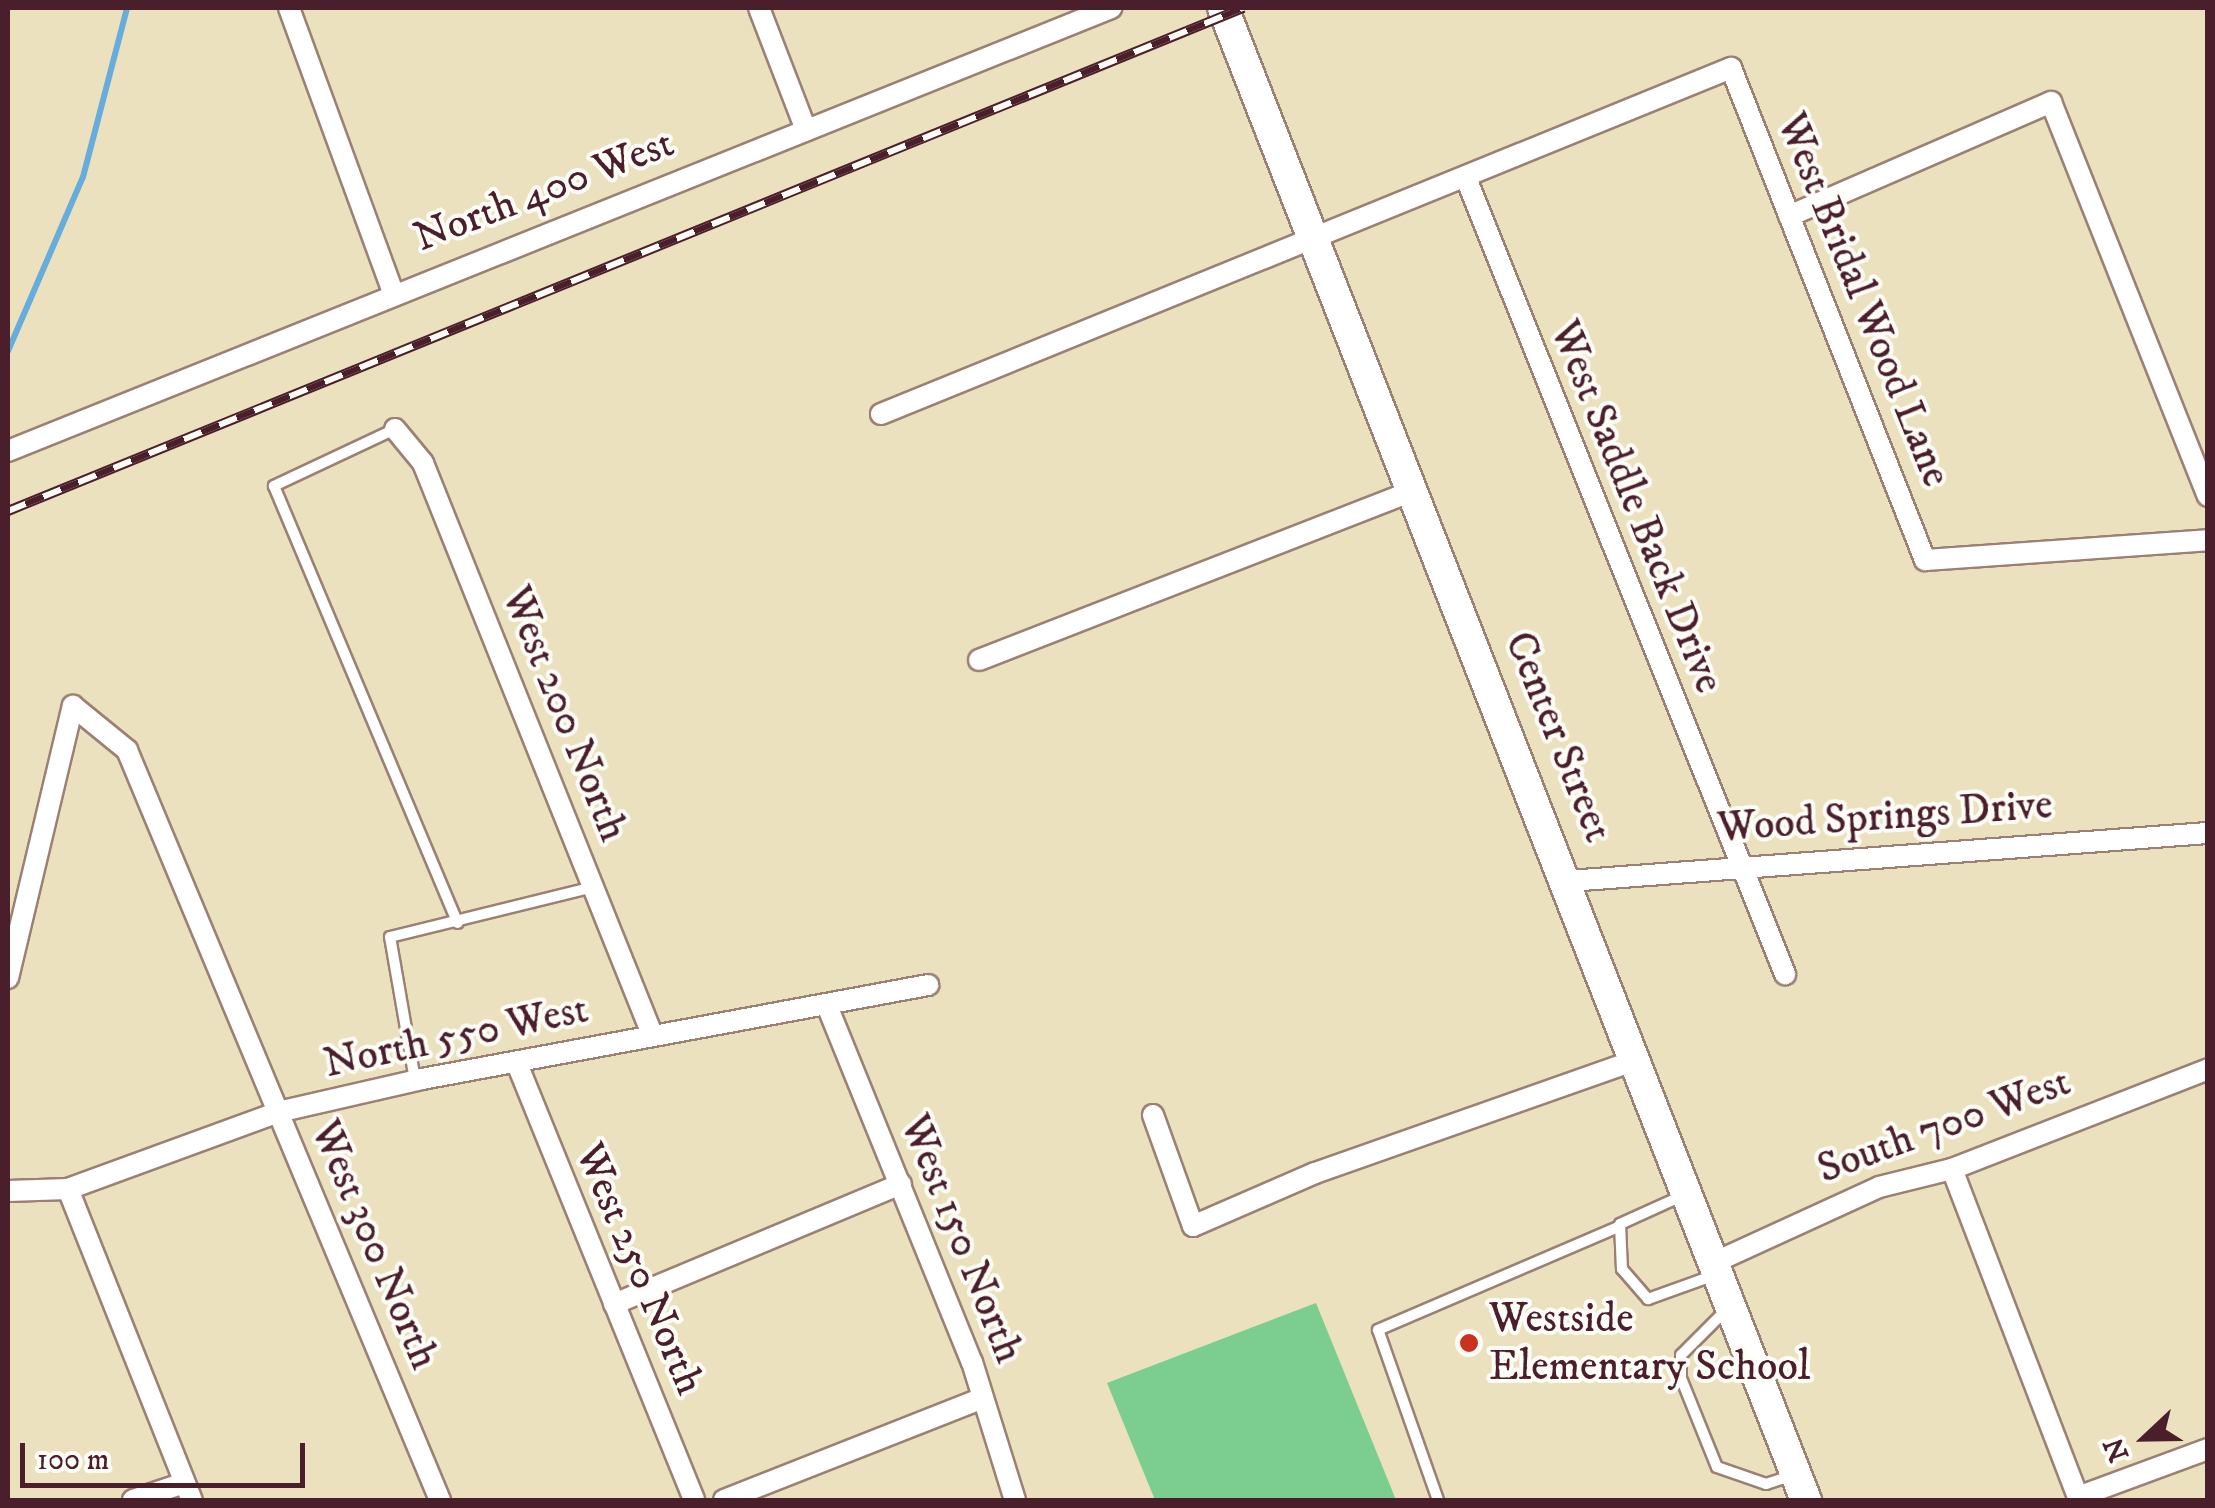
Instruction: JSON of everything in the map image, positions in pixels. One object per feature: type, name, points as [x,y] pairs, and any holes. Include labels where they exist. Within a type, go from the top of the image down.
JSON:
[{"type":"street","points":[[289,8],[392,290]]},
{"type":"street","points":[[759,8],[806,130]]},
{"type":"street","name":"North 400 West","points":[[8,451],[392,290],[1111,8]]},
{"type":"street","name":"Center Street","points":[[1223,8],[1569,881],[1713,1270],[1801,1487]]},
{"type":"street","name":"West Bridal Wood Lane","points":[[1466,178],[1731,68],[1926,560],[2208,540]]},
{"type":"street","points":[[1789,216],[2051,102],[2208,496]]},
{"type":"street","points":[[880,414],[1466,178]]},
{"type":"street","name":"West Saddle Back Drive","points":[[1466,178],[1737,864],[1785,974]]},
{"type":"street","name":"West 200 North","points":[[395,429],[422,462],[652,1034]]},
{"type":"street","points":[[979,660],[1414,490]]},
{"type":"street","name":"West 300 North","points":[[8,978],[74,706],[126,750],[440,1500]]},
{"type":"street","name":"Wood Springs Drive","points":[[1569,881],[1737,864],[2208,832]]},
{"type":"street","name":"North 550 West","points":[[8,1191],[68,1189],[278,1112],[416,1081],[518,1066],[652,1034],[828,1008],[928,985]]},
{"type":"street","name":"West 150 North","points":[[828,1008],[984,1398],[1016,1500]]},
{"type":"street","points":[[1153,1115],[1194,1226],[1315,1172],[1636,1060]]},
{"type":"street","name":"West 250 North","points":[[518,1066],[694,1500]]},
{"type":"street","name":"South 700 West","points":[[1713,1270],[1879,1186],[1952,1169],[2208,1068]]},
{"type":"street","points":[[1952,1169],[2078,1497],[2208,1449]]},
{"type":"street","points":[[614,1304],[901,1184]]},
{"type":"street","points":[[68,1189],[188,1492],[133,1500]]},
{"type":"street","points":[[724,1500],[984,1398]]},
{"type":"lane","points":[[395,429],[274,486],[458,923]]},
{"type":"lane","points":[[416,1081],[390,937],[593,886]]},
{"type":"lane","points":[[1438,1500],[1378,1330],[1618,1227],[1685,1194]]},
{"type":"lane","points":[[1618,1227],[1616,1254],[1639,1296],[1659,1298],[1713,1270]]},
{"type":"lane","points":[[1729,1307],[1682,1355],[1681,1378],[1717,1467],[1766,1484],[1801,1487]]},
{"type":"green space","points":[[1316,1303],[1396,1500],[1155,1500],[1107,1383]]},
{"type":"waterway","points":[[8,351],[83,177],[127,8]]},
{"type":"railway","points":[[8,511],[1243,8]]},
{"type":"place","name":"Westside Elementary School","points":[[1469,1343]]}]
